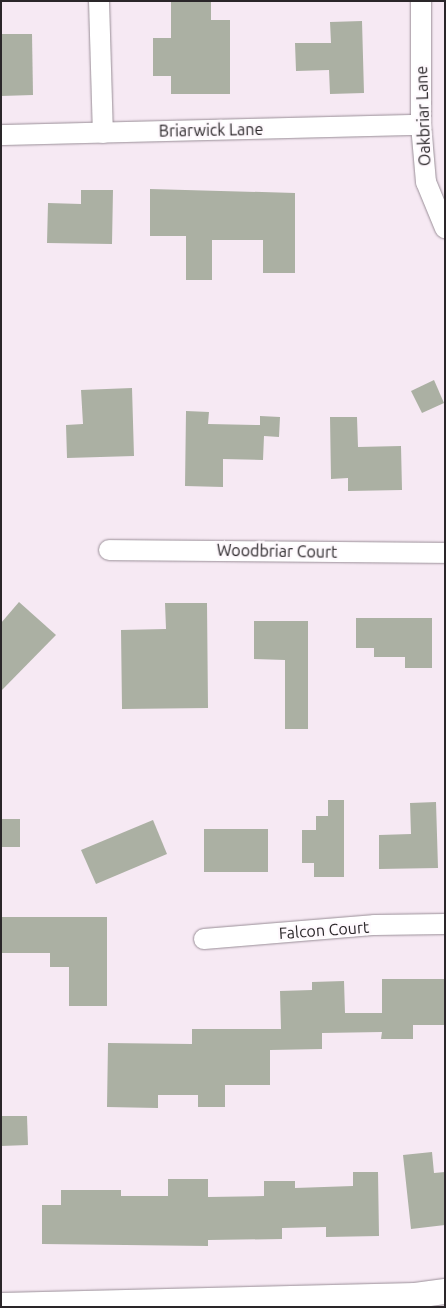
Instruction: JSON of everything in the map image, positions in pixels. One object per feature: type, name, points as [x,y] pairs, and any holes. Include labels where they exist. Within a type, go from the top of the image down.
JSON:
[{"type":"street","points":[[99,1],[102,133]]},
{"type":"street","name":"Oakbriar Lane","points":[[421,1],[421,125],[426,182],[445,228]]},
{"type":"street","name":"Briarwick Lane","points":[[1,136],[421,125]]},
{"type":"street","name":"Woodbriar Court","points":[[109,550],[445,553]]},
{"type":"street","name":"Falcon Court","points":[[204,939],[375,925],[445,924]]},
{"type":"street","points":[[1,1305],[211,1304],[415,1295],[445,1291]]},
{"type":"building","points":[[171,1],[211,1],[211,20],[230,20],[230,94],[171,94],[171,76],[153,76],[153,38],[171,38]]},
{"type":"building","points":[[362,21],[364,93],[330,94],[329,70],[296,71],[295,43],[331,43],[330,22]]},
{"type":"building","points":[[1,34],[32,34],[33,95],[1,96]]},
{"type":"building","points":[[150,189],[295,193],[295,273],[263,273],[263,240],[212,240],[212,280],[186,280],[186,236],[150,236]]},
{"type":"building","points":[[81,190],[113,190],[112,244],[47,243],[48,203],[81,204]]},
{"type":"building","points":[[434,380],[444,403],[422,413],[411,391]]},
{"type":"building","points":[[132,388],[134,456],[67,458],[66,425],[83,424],[81,390]]},
{"type":"building","points":[[186,411],[209,412],[208,424],[260,425],[260,416],[280,417],[279,437],[264,436],[263,460],[223,459],[223,487],[185,486]]},
{"type":"building","points":[[330,417],[357,417],[358,447],[401,446],[402,490],[348,491],[348,478],[331,479]]},
{"type":"building","points":[[19,602],[56,635],[1,691],[1,623]]},
{"type":"building","points":[[165,603],[207,603],[208,708],[122,709],[121,630],[166,629]]},
{"type":"building","points":[[356,618],[432,618],[432,668],[405,668],[405,657],[374,657],[374,648],[356,648]]},
{"type":"building","points":[[254,621],[308,621],[308,729],[285,729],[285,660],[254,659]]},
{"type":"building","points":[[328,800],[344,800],[344,877],[314,877],[314,863],[302,863],[302,830],[316,830],[316,816],[328,816]]},
{"type":"building","points":[[436,802],[438,868],[379,869],[379,835],[411,834],[410,803]]},
{"type":"building","points":[[1,819],[20,819],[20,847],[1,847]]},
{"type":"building","points":[[153,820],[167,854],[96,884],[81,850]]},
{"type":"building","points":[[204,829],[268,829],[268,872],[204,872]]},
{"type":"building","points":[[1,917],[107,917],[107,1006],[69,1006],[69,967],[50,967],[50,953],[1,953]]},
{"type":"building","points":[[382,979],[445,979],[445,1025],[413,1025],[413,1039],[381,1039],[382,1032],[322,1033],[322,1049],[270,1050],[270,1085],[225,1085],[225,1107],[198,1107],[198,1095],[158,1095],[158,1108],[107,1107],[108,1043],[192,1044],[192,1029],[281,1029],[280,991],[312,990],[312,982],[344,981],[345,1013],[382,1013]]},
{"type":"building","points":[[1,1116],[27,1116],[28,1145],[1,1146]]},
{"type":"building","points":[[432,1152],[434,1173],[445,1172],[445,1225],[411,1229],[403,1155]]},
{"type":"building","points":[[353,1172],[378,1172],[379,1236],[326,1237],[326,1227],[282,1228],[282,1239],[208,1240],[208,1246],[42,1244],[42,1205],[61,1205],[61,1190],[121,1190],[121,1196],[168,1196],[168,1179],[208,1179],[208,1197],[264,1196],[264,1181],[295,1181],[295,1188],[353,1186]]}]
